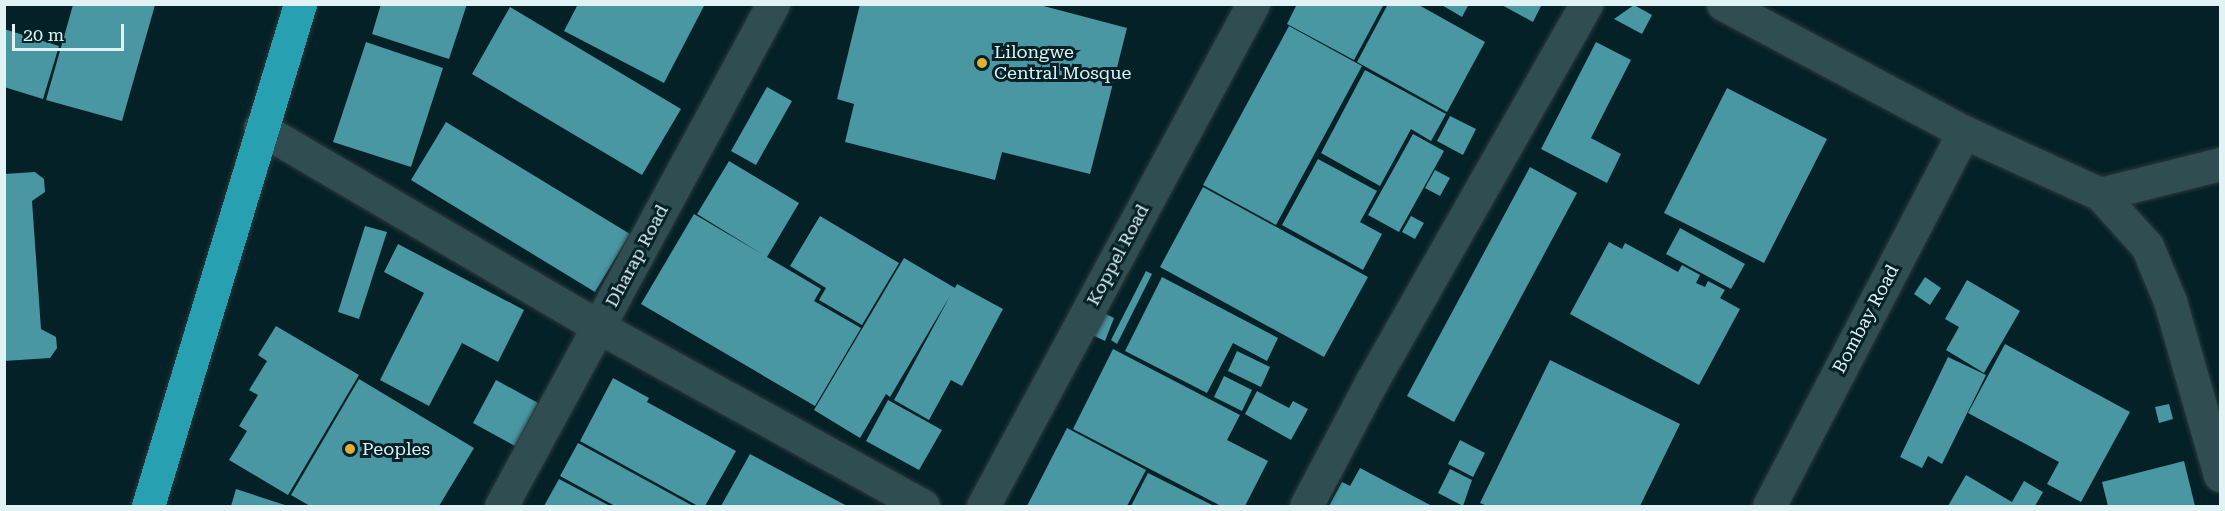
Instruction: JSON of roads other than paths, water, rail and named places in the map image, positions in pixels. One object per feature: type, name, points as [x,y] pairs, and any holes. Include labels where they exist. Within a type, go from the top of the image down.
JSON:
[{"type":"highway","points":[[148,507],[260,128],[300,4]]},
{"type":"street","name":"Dharap Road","points":[[501,507],[773,4]]},
{"type":"street","name":"Koppel Road","points":[[983,507],[1253,4]]},
{"type":"street","points":[[1306,507],[1372,381],[1586,4]]},
{"type":"street","points":[[1724,4],[1964,132],[2100,194],[2147,246],[2170,301],[2220,475]]},
{"type":"street","points":[[260,128],[599,327],[923,507]]},
{"type":"street","name":"Bombay Road","points":[[1768,507],[1964,132]]},
{"type":"street","points":[[2100,194],[2220,164]]},
{"type":"place","name":"Lilongwe Central Mosque","points":[[982,63]]},
{"type":"place","name":"Peoples","points":[[350,449]]}]
